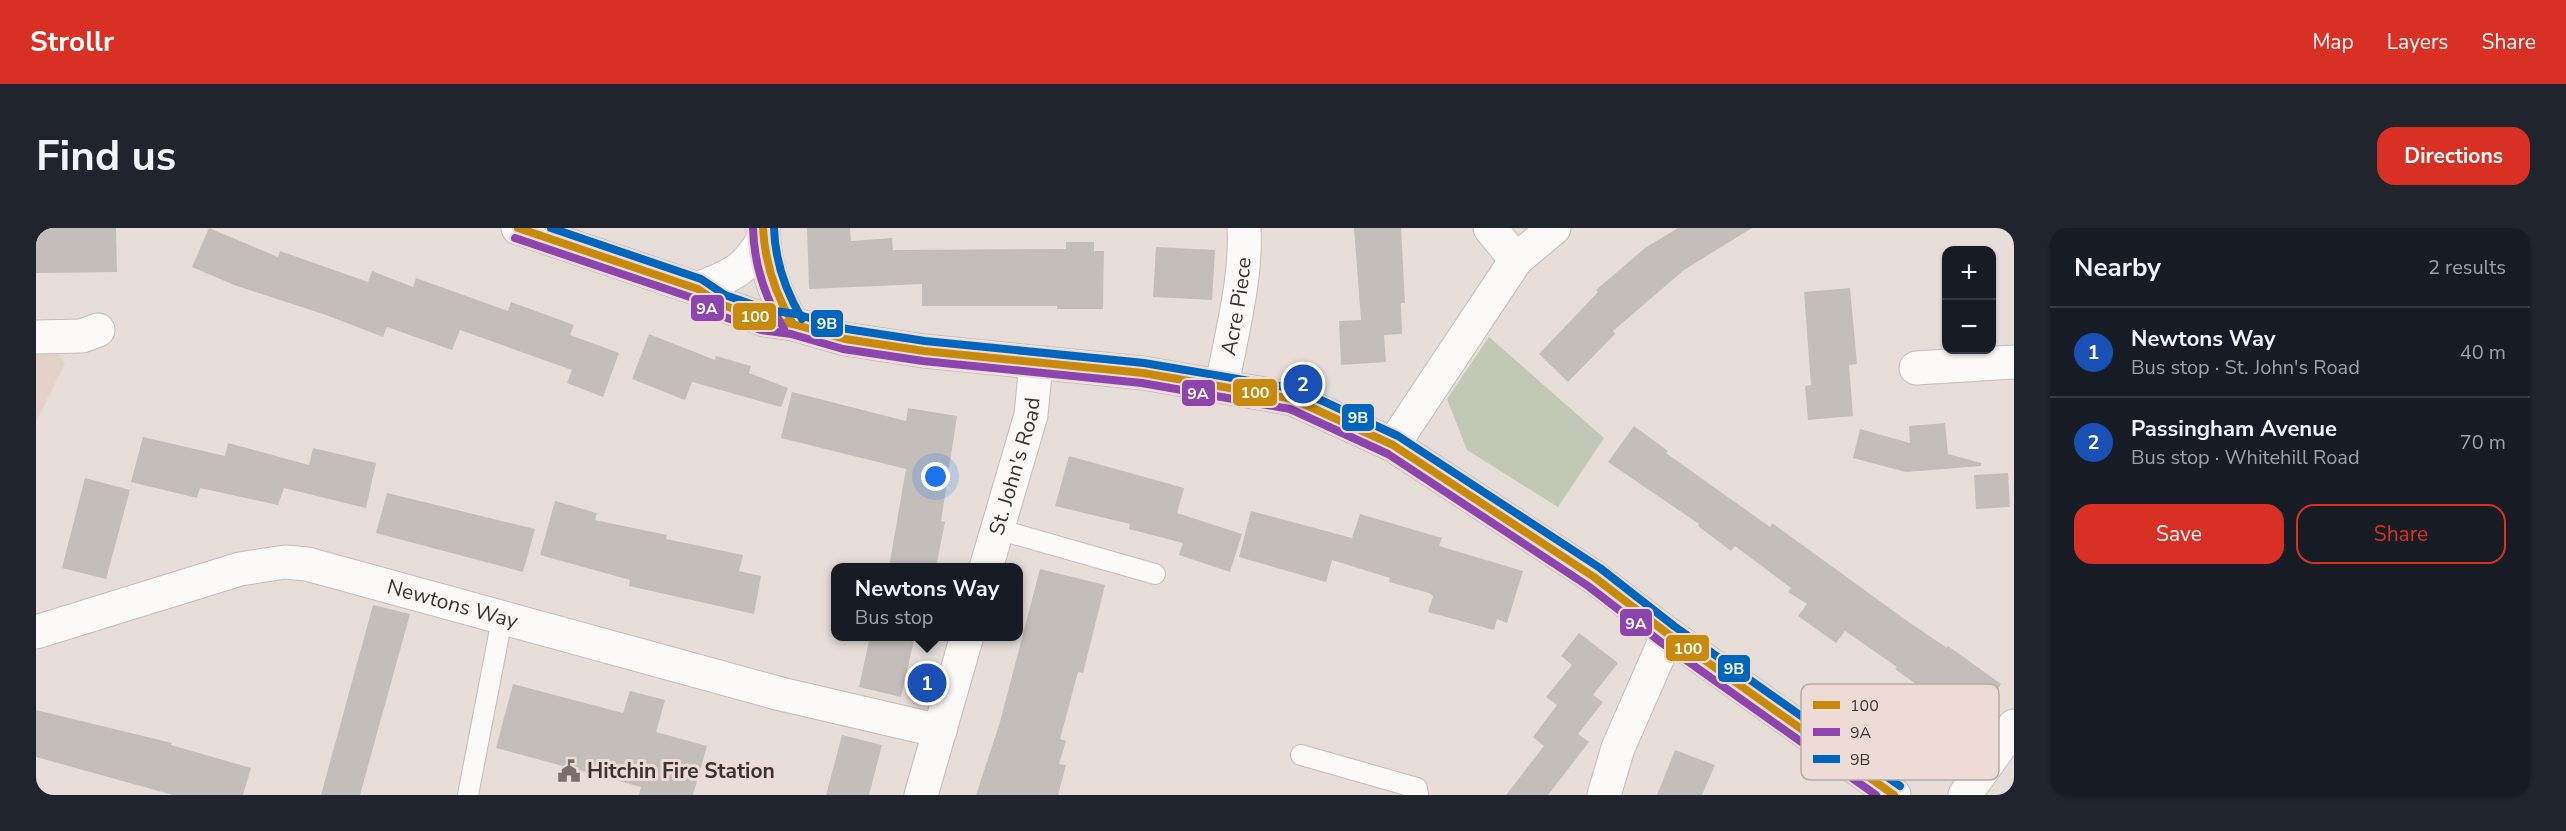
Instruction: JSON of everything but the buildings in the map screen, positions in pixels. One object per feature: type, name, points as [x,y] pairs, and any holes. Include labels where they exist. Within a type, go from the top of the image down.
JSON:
[{"type":"street","points":[[518,228],[698,289],[720,304],[765,320],[793,324],[846,339],[1036,363],[1143,373],[1293,399],[1394,445],[1594,577],[1801,728]]},
{"type":"street","name":"Acre Piece","points":[[1222,385],[1235,318],[1245,243],[1244,228]]},
{"type":"street","points":[[1490,228],[1516,260]]},
{"type":"street","points":[[1394,445],[1516,260],[1554,228]]},
{"type":"street","points":[[698,289],[737,272],[748,264],[763,234]]},
{"type":"street","points":[[763,234],[776,294],[793,324]]},
{"type":"street","points":[[36,337],[82,336],[98,330]]},
{"type":"street","points":[[1916,368],[2014,362]]},
{"type":"street","name":"St. John's Road","points":[[987,563],[1031,414],[1036,363]]},
{"type":"street","name":"Newtons Way","points":[[36,632],[240,569],[285,562],[308,564],[781,694],[940,730]]},
{"type":"street","points":[[1604,795],[1618,748],[1668,633]]},
{"type":"street","points":[[921,795],[966,641]]},
{"type":"street","points":[[1999,747],[2014,726]]},
{"type":"street","points":[[1873,780],[1894,795]]},
{"type":"street","points":[[1965,795],[1976,780]]},
{"type":"lane","points":[[997,529],[1155,574]]},
{"type":"lane","points":[[468,795],[502,619]]},
{"type":"lane","points":[[1301,755],[1417,788],[1418,795]]},
{"type":"shaded area","points":[[50,344],[65,363],[36,422],[36,345]]},
{"type":"green space","points":[[1489,337],[1604,438],[1558,507],[1467,450],[1447,399]]},
{"type":"transit line","name":"100","points":[[518,228],[698,289],[720,304],[765,320],[793,324],[845,339],[924,351],[1143,373],[1293,399],[1393,445],[1594,577],[1668,634],[1801,729]]},
{"type":"transit line","name":"9B","points":[[551,228],[701,279],[725,295],[768,310],[796,314],[847,329],[925,341],[1144,363],[1297,389],[1398,436],[1600,568],[1674,626],[1801,716]]},
{"type":"transit line","name":"9A","points":[[753,228],[758,268],[771,305],[784,329]]},
{"type":"transit line","name":"100","points":[[763,228],[772,278],[793,324]]},
{"type":"transit line","name":"9B","points":[[774,228],[776,252],[782,275],[802,319]]},
{"type":"transit line","name":"9A","points":[[515,238],[693,298],[716,314],[761,330],[791,334],[843,349],[923,361],[1142,383],[1290,409],[1388,454],[1588,586],[1662,643],[1801,742]]},
{"type":"transit line","name":"9A","points":[[1855,780],[1876,795]]},
{"type":"transit line","name":"100","points":[[1873,780],[1894,795]]},
{"type":"transit line","name":"9B","points":[[1892,780],[1900,786]]},
{"type":"place","name":"Passingham Avenue","points":[[1303,384]]},
{"type":"place","name":"Newtons Way","points":[[927,683]]},
{"type":"place","name":"Hitchin Fire Station","points":[[569,771]]}]
